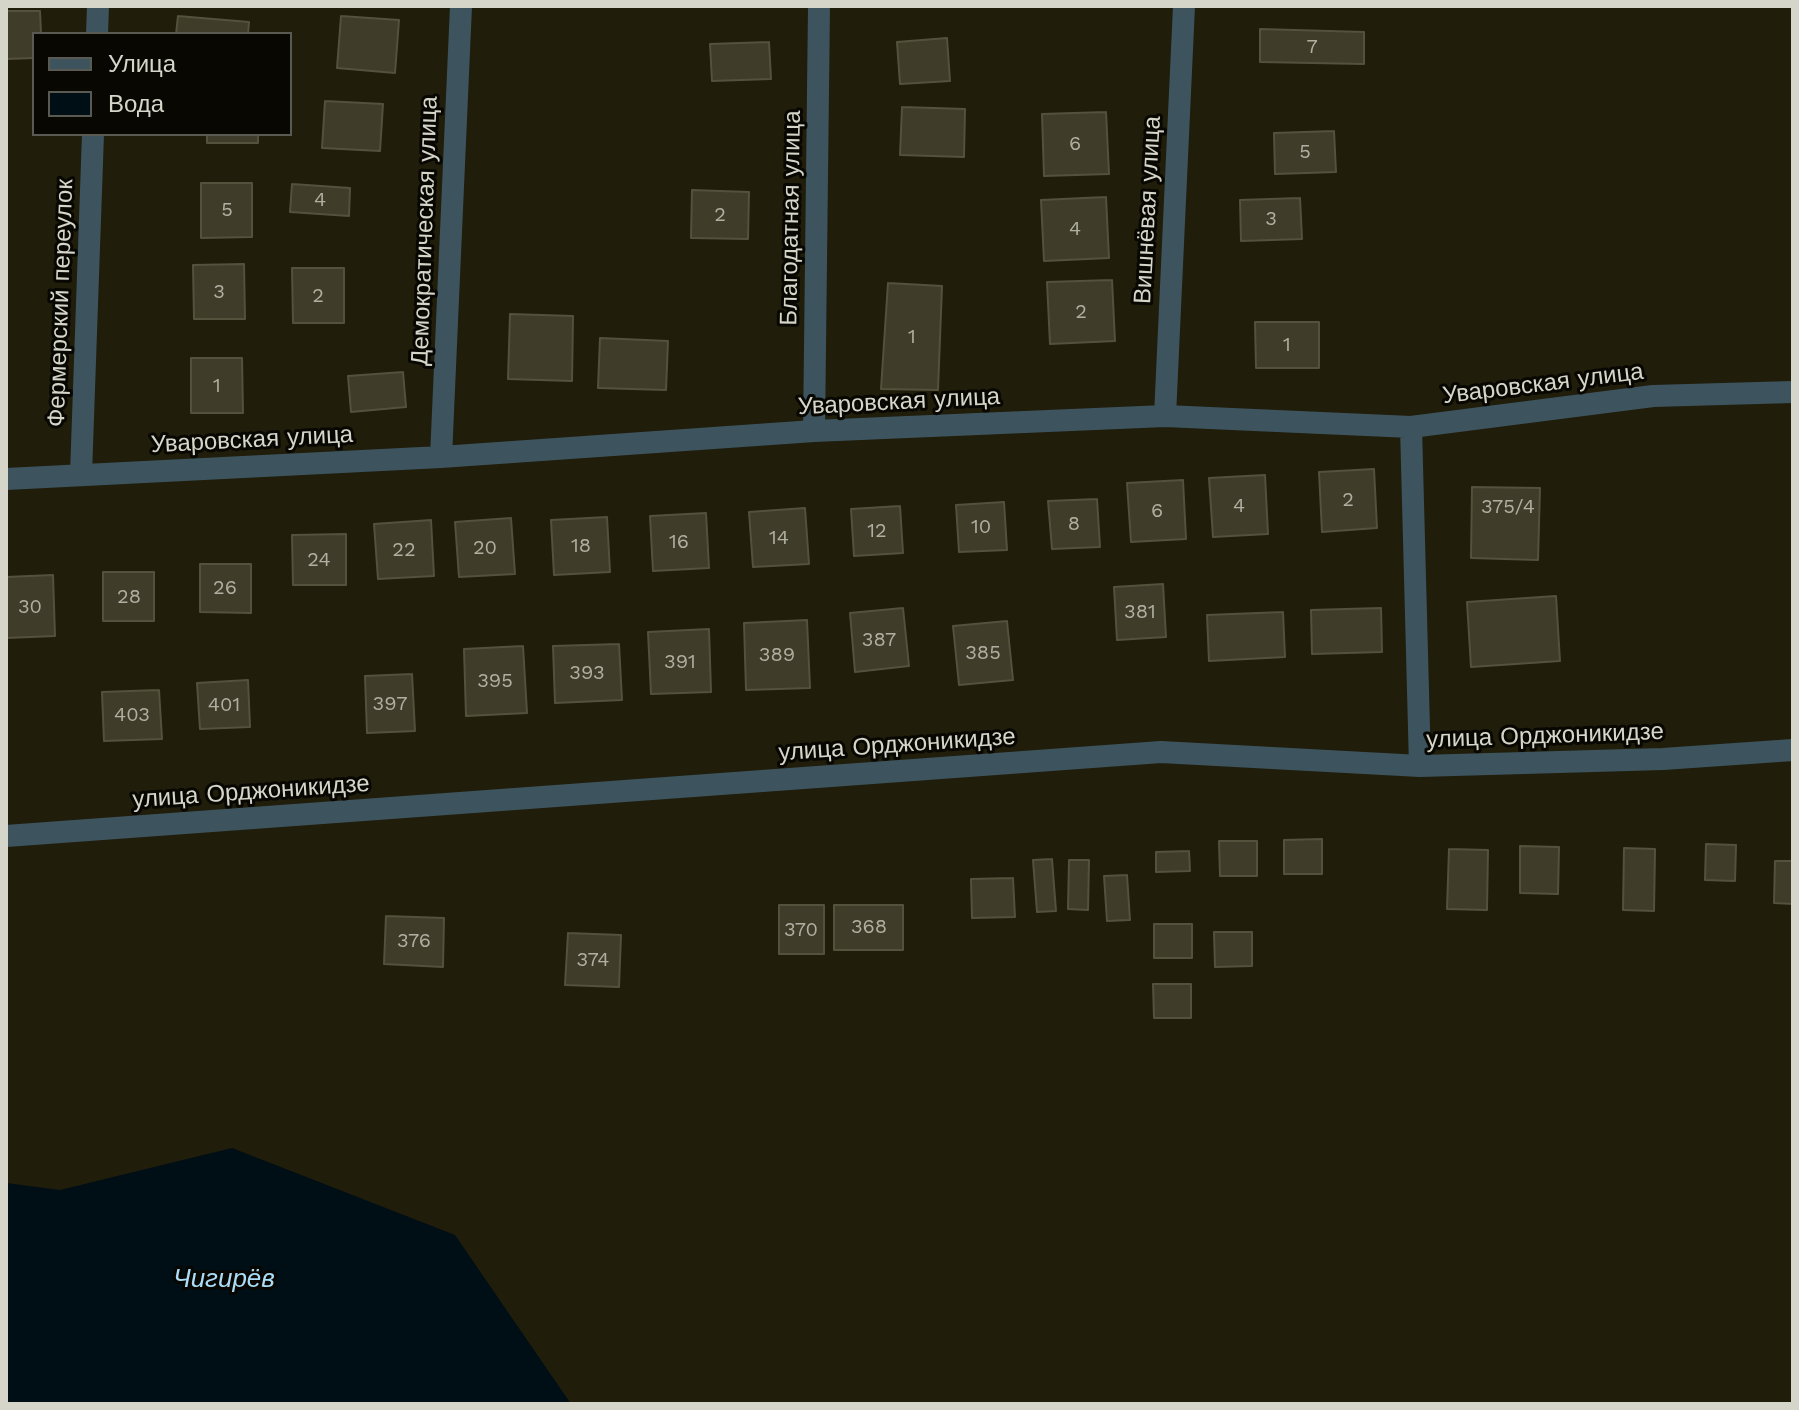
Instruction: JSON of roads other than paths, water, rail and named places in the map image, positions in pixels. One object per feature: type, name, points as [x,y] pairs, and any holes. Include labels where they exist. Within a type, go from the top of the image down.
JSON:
[{"type":"street","points":[[97,32],[98,6]]},
{"type":"street","name":"Демократическая улица","points":[[441,457],[461,6]]},
{"type":"street","name":"Благодатная улица","points":[[814,431],[819,6]]},
{"type":"street","name":"Вишнёвая улица","points":[[1165,416],[1184,6]]},
{"type":"street","name":"Фермерский переулок","points":[[81,474],[93,136]]},
{"type":"street","name":"Уваровская улица","points":[[6,479],[441,457],[814,431],[1165,416],[1411,427],[1653,396],[1793,392]]},
{"type":"street","points":[[1411,427],[1420,766]]},
{"type":"street","name":"улица Орджоникидзе","points":[[6,836],[1161,752],[1420,766],[1663,759],[1793,750]]},
{"type":"water","name":"Чигирёв","points":[[232,1148],[455,1235],[571,1404],[6,1404],[6,1183],[60,1190]]}]
